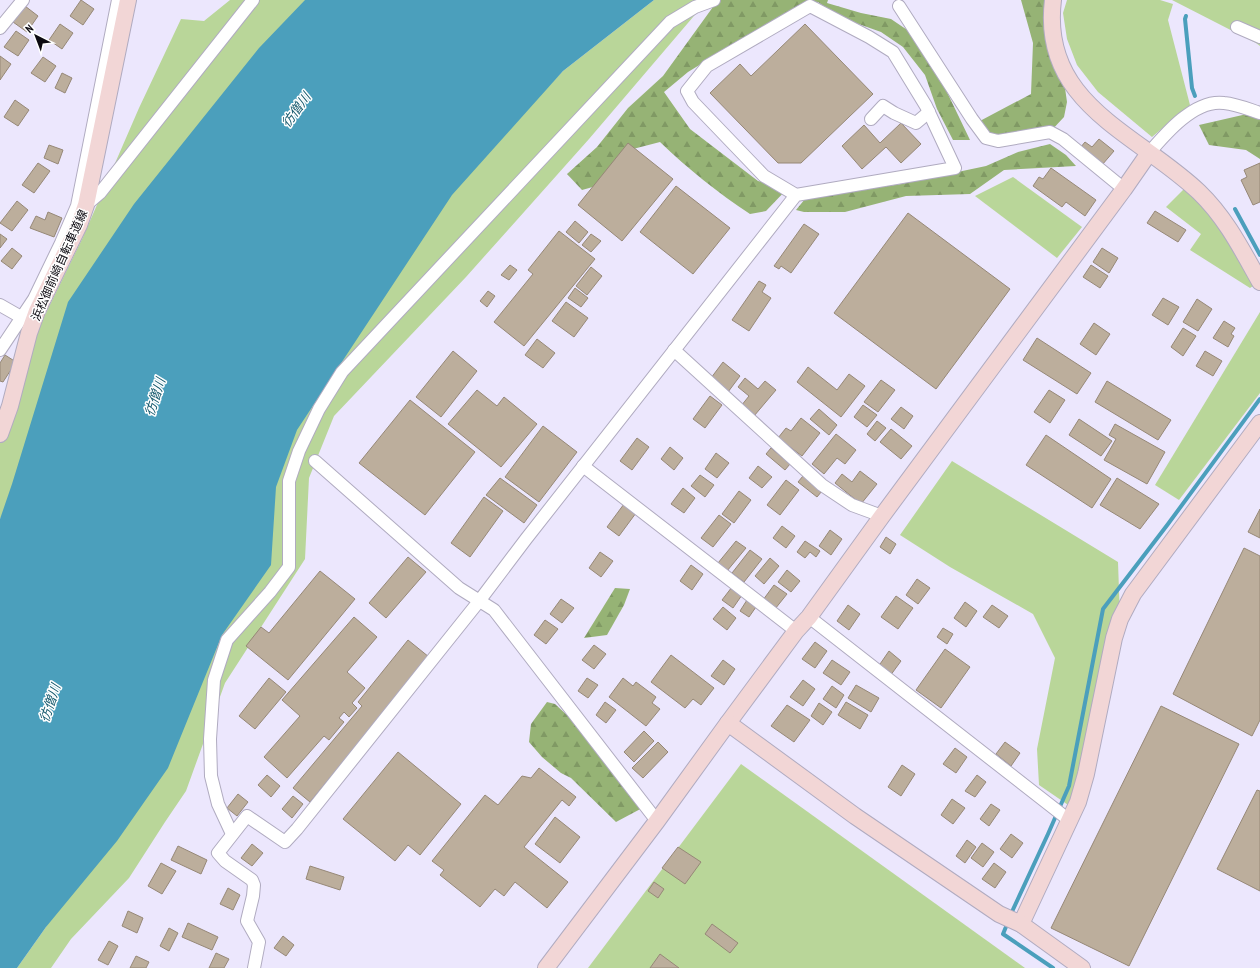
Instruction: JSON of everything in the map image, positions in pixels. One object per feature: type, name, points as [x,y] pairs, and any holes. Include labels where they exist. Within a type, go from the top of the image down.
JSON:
[{"type":"street","points":[[0,28],[23,0]]},
{"type":"street","points":[[0,350],[34,298],[61,243],[82,206],[118,0]]},
{"type":"street","name":"浜松御前崎自転車道線","points":[[0,434],[10,406],[37,311],[79,225],[128,0]]},
{"type":"street","points":[[82,206],[100,193],[253,0]]},
{"type":"street","points":[[232,834],[218,804],[211,776],[210,739],[214,680],[227,640],[270,592],[289,567],[289,481],[299,451],[319,409],[342,372],[670,22],[695,7],[714,0]]},
{"type":"street","points":[[1053,0],[1052,24],[1057,55],[1062,70],[1072,86],[1087,103],[1106,120],[1178,173],[1200,193],[1218,213],[1232,233],[1260,282]]},
{"type":"street","points":[[810,6],[869,37],[893,52],[928,112],[955,168],[796,195],[764,176],[693,102],[687,91],[707,66],[810,6]]},
{"type":"street","points":[[899,6],[972,119],[986,138],[998,141],[1050,132],[1063,139],[1124,189]]},
{"type":"street","points":[[1237,27],[1260,37]]},
{"type":"street","points":[[546,968],[657,821],[796,632],[809,617],[1124,189],[1149,152],[1168,130],[1199,107],[1210,103],[1223,102],[1260,113]]},
{"type":"street","points":[[1244,107],[1260,103]]},
{"type":"street","points":[[871,119],[883,106],[894,114],[916,123],[928,112]]},
{"type":"street","points":[[254,968],[259,942],[247,921],[254,885],[252,880],[224,860],[218,853],[247,816],[285,842],[297,829],[480,600],[526,539],[796,195]]},
{"type":"street","points":[[0,305],[21,317]]},
{"type":"street","points":[[674,350],[822,485],[852,505],[882,516]]},
{"type":"street","points":[[1021,924],[1078,802],[1086,774],[1114,638],[1120,619],[1134,594],[1260,423]]},
{"type":"street","points":[[315,461],[459,588],[494,610],[657,821]]},
{"type":"street","points":[[583,466],[796,632]]},
{"type":"street","points":[[809,617],[1069,820]]},
{"type":"street","points":[[728,723],[855,816],[999,914],[1021,924],[1082,968]]},
{"type":"green space","points":[[230,0],[307,0],[0,519],[0,434],[43,319],[83,237],[139,108],[181,19],[204,21]]},
{"type":"green space","points":[[654,0],[712,0],[705,3],[589,139],[466,277],[334,416],[309,478],[305,559],[225,683],[186,791],[129,878],[71,939],[51,968],[17,968],[46,927],[274,470],[339,352],[450,190],[563,71]]},
{"type":"green space","points":[[718,0],[828,0],[827,3],[861,13],[891,19],[922,40],[970,140],[953,140],[937,109],[925,75],[903,47],[881,32],[839,17],[818,2],[740,40],[688,72],[664,92],[690,129],[758,181],[788,188],[766,211],[750,214],[726,198],[681,162],[660,142],[633,149],[607,183],[582,190],[567,174],[597,147],[628,108],[663,76]]},
{"type":"green space","points":[[1021,0],[1047,0],[1067,102],[1064,117],[1050,132],[998,141],[978,122],[1031,94],[1033,43]]},
{"type":"green space","points":[[1067,0],[1160,0],[1173,4],[1168,20],[1190,105],[1152,137],[1098,92],[1077,65],[1067,39],[1063,13]]},
{"type":"green space","points":[[1172,0],[1260,0],[1260,46],[1256,43]]},
{"type":"green space","points":[[1260,111],[1260,159],[1246,150],[1209,145],[1199,125]]},
{"type":"green space","points":[[1050,144],[1066,155],[1076,166],[1004,170],[970,194],[906,196],[845,212],[804,212],[796,210],[805,199],[901,184],[986,166],[1018,152]]},
{"type":"green space","points":[[1013,177],[1082,227],[1057,258],[975,196]]},
{"type":"green space","points":[[1185,188],[1215,220],[1253,286],[1250,288],[1190,250],[1201,234],[1166,207]]},
{"type":"green space","points":[[1260,312],[1260,393],[1179,500],[1155,485]]},
{"type":"green space","points":[[952,461],[1118,562],[1120,619],[1074,809],[1039,785],[1037,749],[1055,658],[1033,614],[950,567],[900,535]]},
{"type":"green space","points":[[615,588],[630,589],[624,605],[607,635],[584,638]]},
{"type":"green space","points":[[547,702],[555,704],[582,729],[646,806],[616,822],[571,778],[561,773],[542,757],[529,742],[531,724]]},
{"type":"green space","points":[[741,764],[1025,968],[588,968]]},
{"type":"water","name":"彷僧川","points":[[305,0],[654,0],[563,71],[452,195],[297,430],[276,487],[271,565],[222,635],[168,768],[117,841],[46,927],[17,968],[0,968],[0,519],[68,302],[134,204],[259,48]]},
{"type":"building","points":[[81,0],[94,9],[83,25],[70,16]]},
{"type":"building","points":[[25,6],[38,16],[27,32],[13,22]]},
{"type":"building","points":[[60,24],[73,33],[62,49],[49,40]]},
{"type":"building","points":[[805,24],[873,94],[801,163],[778,163],[710,93],[740,64],[751,76]]},
{"type":"building","points":[[16,31],[29,40],[18,56],[4,47]]},
{"type":"building","points":[[0,56],[11,64],[0,80]]},
{"type":"building","points":[[43,57],[56,66],[45,82],[31,73]]},
{"type":"building","points":[[62,73],[72,78],[65,93],[55,88]]},
{"type":"building","points":[[15,100],[29,110],[18,126],[4,117]]},
{"type":"building","points":[[901,123],[921,144],[901,163],[886,147],[862,169],[842,146],[864,125],[880,143]]},
{"type":"building","points":[[1099,139],[1114,151],[1102,165],[1080,148],[1085,142],[1092,147]]},
{"type":"building","points":[[628,143],[673,179],[622,241],[578,205]]},
{"type":"building","points":[[49,145],[63,150],[58,164],[44,158]]},
{"type":"building","points":[[38,163],[50,171],[34,193],[22,185]]},
{"type":"building","points":[[1260,163],[1260,202],[1253,205],[1241,180],[1247,177],[1244,170]]},
{"type":"building","points":[[1051,168],[1096,200],[1085,216],[1066,202],[1062,207],[1033,186],[1039,177],[1043,179]]},
{"type":"building","points":[[676,186],[730,228],[693,274],[640,232]]},
{"type":"building","points":[[17,201],[28,210],[12,231],[0,223]]},
{"type":"building","points":[[1155,211],[1186,230],[1178,242],[1147,223]]},
{"type":"building","points":[[48,212],[62,218],[54,237],[30,228],[36,216],[45,220]]},
{"type":"building","points":[[908,213],[1010,289],[936,389],[834,313]]},
{"type":"building","points":[[575,221],[588,232],[579,243],[566,232]]},
{"type":"building","points":[[804,224],[819,234],[791,273],[781,266],[779,269],[774,266]]},
{"type":"building","points":[[559,231],[595,259],[524,346],[494,322],[533,274],[528,270]]},
{"type":"building","points":[[0,234],[7,239],[0,248]]},
{"type":"building","points":[[591,234],[601,241],[591,252],[582,245]]},
{"type":"building","points":[[12,248],[22,256],[12,269],[1,261]]},
{"type":"building","points":[[1102,248],[1118,258],[1109,273],[1093,262]]},
{"type":"building","points":[[510,265],[517,270],[509,280],[501,275]]},
{"type":"building","points":[[1091,265],[1108,276],[1100,288],[1083,277]]},
{"type":"building","points":[[591,267],[602,276],[587,295],[576,286]]},
{"type":"building","points":[[759,281],[766,285],[762,292],[771,298],[749,331],[732,320]]},
{"type":"building","points":[[575,288],[588,298],[581,307],[568,298]]},
{"type":"building","points":[[488,291],[495,296],[487,307],[480,301]]},
{"type":"building","points":[[1163,298],[1179,307],[1168,325],[1152,315]]},
{"type":"building","points":[[1197,299],[1212,309],[1198,331],[1183,322]]},
{"type":"building","points":[[566,302],[588,318],[574,337],[552,321]]},
{"type":"building","points":[[1224,321],[1235,328],[1231,334],[1234,336],[1228,347],[1213,338]]},
{"type":"building","points":[[1094,323],[1110,334],[1096,355],[1080,344]]},
{"type":"building","points":[[1183,328],[1196,336],[1183,356],[1171,347]]},
{"type":"building","points":[[1037,338],[1091,373],[1077,394],[1023,360]]},
{"type":"building","points":[[537,339],[555,353],[543,368],[525,355]]},
{"type":"building","points":[[453,351],[477,371],[441,417],[416,397]]},
{"type":"building","points":[[1205,351],[1222,361],[1213,376],[1196,366]]},
{"type":"building","points":[[5,355],[16,362],[3,382],[0,381],[0,363]]},
{"type":"building","points":[[723,362],[740,376],[728,392],[711,378]]},
{"type":"building","points":[[808,367],[837,390],[849,374],[865,386],[841,417],[797,382]]},
{"type":"building","points":[[745,378],[758,389],[765,381],[776,390],[754,416],[741,406],[749,396],[738,387]]},
{"type":"building","points":[[881,380],[895,390],[878,412],[864,402]]},
{"type":"building","points":[[1107,381],[1171,420],[1158,440],[1095,402]]},
{"type":"building","points":[[477,390],[497,406],[504,397],[537,424],[501,467],[448,424]]},
{"type":"building","points":[[1049,390],[1065,400],[1050,423],[1034,412]]},
{"type":"building","points":[[710,396],[722,405],[705,428],[693,419]]},
{"type":"building","points":[[410,400],[475,452],[425,515],[359,463]]},
{"type":"building","points":[[863,405],[877,415],[867,427],[854,417]]},
{"type":"building","points":[[901,407],[913,416],[904,429],[891,419]]},
{"type":"building","points":[[819,409],[837,425],[829,435],[810,419]]},
{"type":"building","points":[[801,418],[820,433],[802,456],[778,438],[786,428],[791,431]]},
{"type":"building","points":[[1079,419],[1112,441],[1101,456],[1069,435]]},
{"type":"building","points":[[877,421],[886,428],[875,441],[867,434]]},
{"type":"building","points":[[1115,424],[1165,452],[1147,484],[1104,460],[1116,439],[1109,435]]},
{"type":"building","points":[[543,426],[577,452],[539,502],[505,477]]},
{"type":"building","points":[[891,429],[912,446],[901,459],[880,442]]},
{"type":"building","points":[[836,434],[856,450],[845,464],[837,458],[824,474],[812,464]]},
{"type":"building","points":[[1046,435],[1111,479],[1092,508],[1026,465]]},
{"type":"building","points":[[637,438],[649,447],[632,470],[620,461]]},
{"type":"building","points":[[670,447],[683,458],[674,470],[661,459]]},
{"type":"building","points":[[771,448],[790,464],[785,470],[766,454]]},
{"type":"building","points":[[716,453],[729,463],[717,478],[705,469]]},
{"type":"building","points":[[758,466],[772,477],[762,488],[749,478]]},
{"type":"building","points":[[860,471],[877,484],[861,504],[835,483],[842,474],[852,482]]},
{"type":"building","points":[[700,475],[714,485],[705,497],[691,486]]},
{"type":"building","points":[[803,476],[822,491],[817,497],[798,482]]},
{"type":"building","points":[[500,478],[537,505],[524,523],[486,495]]},
{"type":"building","points":[[1117,478],[1159,504],[1140,529],[1100,505]]},
{"type":"building","points":[[786,480],[799,490],[780,515],[767,505]]},
{"type":"building","points":[[683,488],[695,498],[684,513],[671,504]]},
{"type":"building","points":[[739,491],[751,500],[734,523],[722,514]]},
{"type":"building","points":[[484,497],[503,511],[470,557],[451,543]]},
{"type":"building","points":[[624,504],[636,513],[619,536],[607,527]]},
{"type":"building","points":[[1260,509],[1260,538],[1248,532]]},
{"type":"building","points":[[719,515],[731,524],[713,547],[701,538]]},
{"type":"building","points":[[782,526],[795,536],[786,548],[773,538]]},
{"type":"building","points":[[830,530],[842,539],[831,555],[819,546]]},
{"type":"building","points":[[886,537],[896,544],[890,554],[880,547]]},
{"type":"building","points":[[736,541],[746,548],[727,571],[718,563]]},
{"type":"building","points":[[805,541],[820,551],[816,557],[810,552],[805,558],[797,552]]},
{"type":"building","points":[[1244,548],[1260,556],[1260,720],[1252,736],[1173,694]]},
{"type":"building","points":[[750,550],[762,559],[744,582],[732,573]]},
{"type":"building","points":[[600,552],[613,561],[601,577],[589,568]]},
{"type":"building","points":[[408,557],[426,572],[386,618],[369,603]]},
{"type":"building","points":[[770,558],[779,566],[764,584],[755,576]]},
{"type":"building","points":[[691,565],[703,574],[692,590],[680,581]]},
{"type":"building","points":[[787,570],[800,581],[791,592],[778,582]]},
{"type":"building","points":[[320,571],[355,599],[288,680],[246,646],[261,627],[269,633]]},
{"type":"building","points":[[917,579],[930,588],[918,604],[906,595]]},
{"type":"building","points":[[774,585],[787,594],[775,609],[763,600]]},
{"type":"building","points":[[732,587],[742,595],[733,608],[722,600]]},
{"type":"building","points":[[896,596],[913,608],[898,629],[881,617]]},
{"type":"building","points":[[561,599],[574,608],[562,623],[550,614]]},
{"type":"building","points":[[747,600],[756,607],[749,617],[740,611]]},
{"type":"building","points":[[965,602],[977,611],[966,627],[954,618]]},
{"type":"building","points":[[848,605],[860,614],[849,630],[837,621]]},
{"type":"building","points":[[992,605],[1008,616],[999,628],[983,617]]},
{"type":"building","points":[[723,607],[736,618],[727,630],[713,619]]},
{"type":"building","points":[[354,617],[377,637],[347,672],[365,688],[352,703],[357,708],[349,717],[344,712],[339,718],[344,722],[329,740],[324,736],[287,778],[264,757],[300,716],[282,700]]},
{"type":"building","points":[[545,620],[558,629],[546,644],[534,635]]},
{"type":"building","points":[[943,628],[953,634],[947,644],[937,637]]},
{"type":"building","points":[[408,640],[429,657],[310,802],[293,788],[362,706],[358,702]]},
{"type":"building","points":[[815,642],[827,651],[815,668],[802,659]]},
{"type":"building","points":[[594,645],[606,654],[594,669],[582,660]]},
{"type":"building","points":[[945,649],[970,667],[941,708],[916,690]]},
{"type":"building","points":[[889,651],[901,661],[890,676],[878,667]]},
{"type":"building","points":[[671,655],[714,688],[701,705],[693,699],[685,708],[651,682]]},
{"type":"building","points":[[723,660],[735,669],[724,685],[711,676]]},
{"type":"building","points":[[832,660],[850,672],[841,685],[823,673]]},
{"type":"building","points":[[269,678],[286,692],[255,729],[239,716]]},
{"type":"building","points":[[587,678],[598,685],[588,698],[578,691]]},
{"type":"building","points":[[623,678],[633,686],[636,682],[656,697],[652,703],[660,709],[646,726],[609,697]]},
{"type":"building","points":[[803,680],[815,689],[803,706],[790,697]]},
{"type":"building","points":[[856,685],[879,698],[871,712],[848,698]]},
{"type":"building","points":[[832,686],[844,695],[836,708],[823,699]]},
{"type":"building","points":[[605,702],[616,710],[606,723],[596,715]]},
{"type":"building","points":[[846,702],[868,715],[860,729],[838,715]]},
{"type":"building","points":[[819,703],[832,712],[823,725],[811,716]]},
{"type":"building","points":[[787,705],[810,720],[794,742],[771,726]]},
{"type":"building","points":[[1161,706],[1239,744],[1129,966],[1051,928]]},
{"type":"building","points":[[644,731],[654,741],[634,762],[624,752]]},
{"type":"building","points":[[658,742],[668,752],[643,778],[632,768]]},
{"type":"building","points":[[1005,742],[1020,753],[1011,766],[996,754]]},
{"type":"building","points":[[955,748],[967,757],[956,773],[943,764]]},
{"type":"building","points":[[398,752],[461,804],[420,855],[408,845],[395,861],[343,819]]},
{"type":"building","points":[[902,765],[915,774],[901,796],[888,787]]},
{"type":"building","points":[[539,768],[576,797],[569,806],[562,800],[524,847],[568,882],[547,908],[515,882],[504,896],[495,889],[480,907],[440,875],[444,870],[432,861],[485,795],[498,805],[522,776],[531,778]]},
{"type":"building","points":[[267,775],[280,786],[271,797],[258,785]]},
{"type":"building","points":[[977,775],[986,782],[975,797],[965,791]]},
{"type":"building","points":[[1257,790],[1260,791],[1260,891],[1217,869]]},
{"type":"building","points":[[238,794],[248,802],[237,816],[227,808]]},
{"type":"building","points":[[293,796],[303,804],[292,818],[282,809]]},
{"type":"building","points":[[952,799],[965,808],[953,824],[941,815]]},
{"type":"building","points":[[991,804],[1000,810],[989,826],[980,819]]},
{"type":"building","points":[[555,817],[580,837],[560,863],[535,844]]},
{"type":"building","points":[[1011,834],[1023,843],[1012,858],[1000,849]]},
{"type":"building","points":[[967,840],[976,847],[965,863],[956,856]]},
{"type":"building","points":[[982,843],[994,852],[983,867],[971,858]]},
{"type":"building","points":[[252,844],[263,853],[252,866],[241,858]]},
{"type":"building","points":[[178,846],[207,860],[201,874],[171,860]]},
{"type":"building","points":[[678,847],[701,862],[685,884],[662,868]]},
{"type":"building","points":[[161,863],[176,871],[162,894],[148,886]]},
{"type":"building","points":[[994,863],[1006,872],[995,888],[982,879]]},
{"type":"building","points":[[310,866],[344,877],[340,890],[306,879]]},
{"type":"building","points":[[654,882],[664,889],[658,898],[648,891]]},
{"type":"building","points":[[228,888],[240,895],[233,910],[220,904]]},
{"type":"building","points":[[128,911],[143,918],[137,933],[122,926]]},
{"type":"building","points":[[188,923],[218,937],[212,950],[182,937]]},
{"type":"building","points":[[712,924],[738,943],[730,953],[705,934]]},
{"type":"building","points":[[169,928],[178,933],[169,951],[160,946]]},
{"type":"building","points":[[283,936],[294,945],[286,956],[274,948]]},
{"type":"building","points":[[109,941],[118,946],[108,965],[98,960]]},
{"type":"building","points":[[216,953],[229,959],[224,968],[209,968]]},
{"type":"building","points":[[660,954],[679,968],[650,968]]},
{"type":"building","points":[[136,956],[149,962],[146,968],[130,968]]},
{"type":"waterway","points":[[1186,16],[1185,19],[1192,88],[1195,96]]},
{"type":"waterway","points":[[1235,209],[1260,255]]},
{"type":"waterway","points":[[1010,916],[1069,786],[1103,609],[1260,399]]},
{"type":"waterway","points":[[1008,922],[1003,934],[1053,968]]}]
